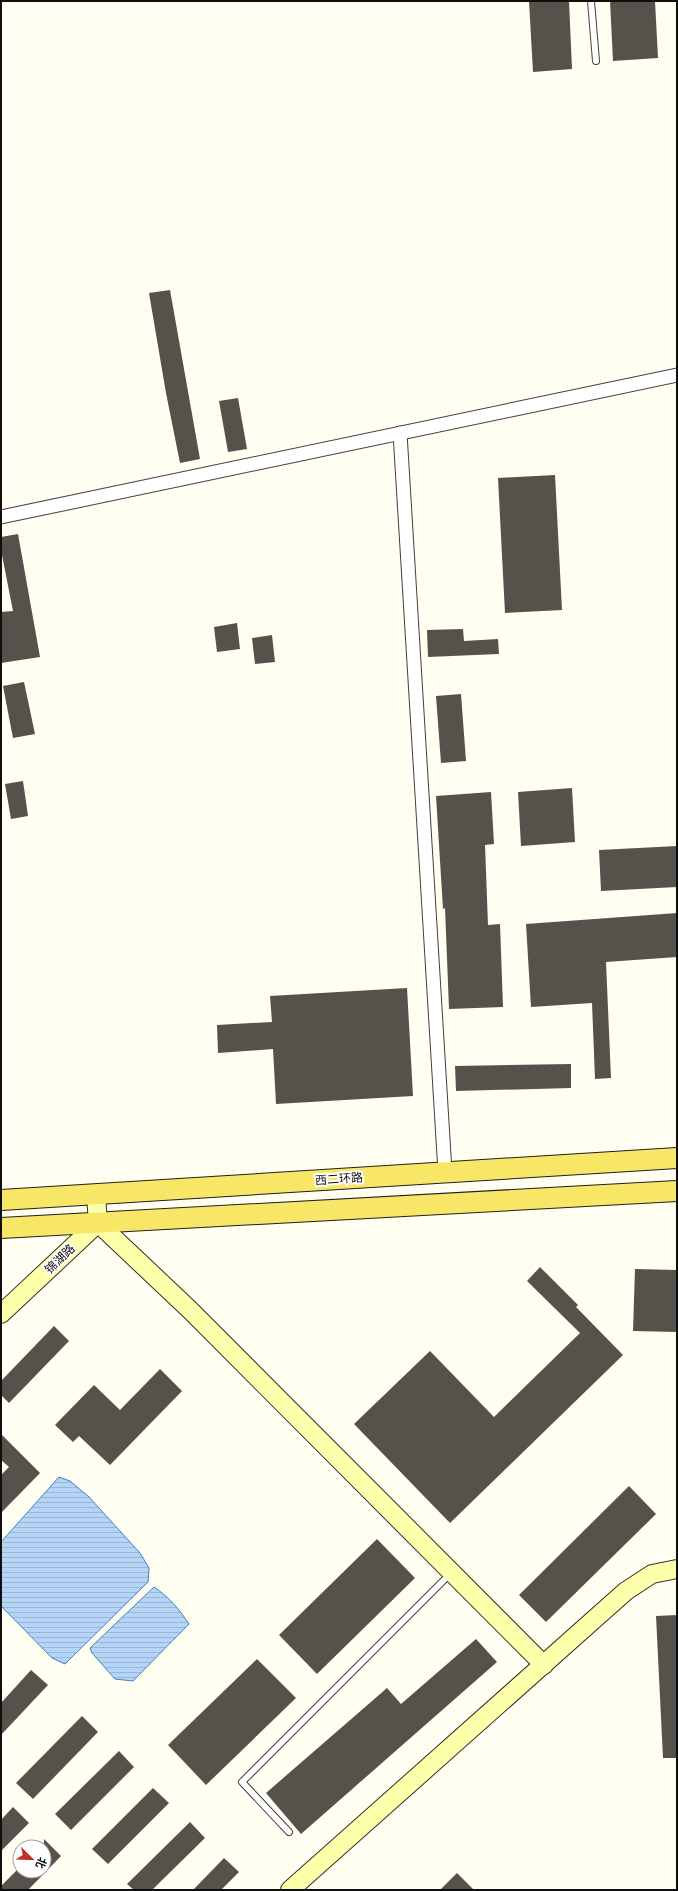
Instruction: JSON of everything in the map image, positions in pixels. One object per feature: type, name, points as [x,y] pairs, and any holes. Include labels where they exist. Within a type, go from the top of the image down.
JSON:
[{"type":"main road","name":"西二环路","points":[[1,1200],[677,1158]]},
{"type":"main road","points":[[444,1172],[449,1204]]},
{"type":"main road","points":[[1,1228],[677,1191]]},
{"type":"street","points":[[1,517],[677,375]]},
{"type":"street","points":[[400,433],[444,1172]]},
{"type":"street","points":[[96,1194],[98,1223],[190,1310],[544,1665]]},
{"type":"street","name":"锦湖路","points":[[1,1314],[98,1223]]},
{"type":"street","points":[[290,1890],[626,1591],[652,1574],[677,1569]]},
{"type":"lane","points":[[591,1],[596,60]]},
{"type":"lane","points":[[289,1832],[242,1782],[452,1572]]},
{"type":"water","points":[[59,1477],[70,1481],[89,1497],[140,1553],[149,1568],[148,1582],[65,1664],[52,1658],[1,1606],[1,1542]]},
{"type":"water","points":[[154,1587],[173,1604],[189,1624],[133,1681],[115,1679],[92,1653],[90,1648]]},
{"type":"building","points":[[529,1],[569,1],[572,69],[533,72]]},
{"type":"building","points":[[610,1],[655,1],[658,58],[613,61]]},
{"type":"building","points":[[170,290],[200,459],[180,463],[166,393],[149,293]]},
{"type":"building","points":[[238,398],[247,449],[228,452],[219,401]]},
{"type":"building","points":[[555,475],[562,610],[505,613],[498,478]]},
{"type":"building","points":[[18,534],[40,657],[1,663],[1,612],[13,611],[1,550],[1,537]]},
{"type":"building","points":[[237,623],[240,649],[217,652],[214,627]]},
{"type":"building","points":[[463,629],[464,641],[498,639],[499,654],[428,657],[427,630]]},
{"type":"building","points":[[272,635],[275,662],[255,664],[252,638]]},
{"type":"building","points":[[24,682],[35,734],[13,738],[3,686]]},
{"type":"building","points":[[461,694],[466,761],[441,763],[436,696]]},
{"type":"building","points":[[23,781],[28,816],[11,819],[5,784]]},
{"type":"building","points":[[572,788],[575,842],[521,846],[518,792]]},
{"type":"building","points":[[491,792],[494,844],[485,845],[488,925],[500,924],[503,1007],[449,1009],[445,908],[443,909],[436,796]]},
{"type":"building","points":[[677,846],[677,887],[601,891],[599,850]]},
{"type":"building","points":[[677,913],[677,957],[606,962],[611,1078],[595,1079],[592,1003],[531,1007],[526,924]]},
{"type":"building","points":[[407,988],[413,1096],[276,1104],[273,1049],[218,1053],[217,1025],[272,1022],[270,996]]},
{"type":"building","points":[[571,1064],[571,1088],[456,1091],[455,1066]]},
{"type":"building","points":[[540,1267],[578,1305],[576,1307],[623,1355],[450,1523],[354,1424],[430,1351],[494,1417],[580,1333],[527,1281]]},
{"type":"building","points":[[635,1269],[677,1270],[677,1332],[633,1331]]},
{"type":"building","points":[[54,1326],[69,1341],[9,1403],[1,1395],[1,1381]]},
{"type":"building","points":[[160,1369],[182,1391],[110,1465],[79,1436],[73,1442],[55,1425],[94,1385],[120,1410]]},
{"type":"building","points":[[1,1434],[40,1473],[1,1513],[1,1475],[9,1467],[1,1460]]},
{"type":"building","points":[[629,1486],[656,1514],[546,1622],[519,1595]]},
{"type":"building","points":[[377,1539],[415,1578],[317,1674],[279,1635]]},
{"type":"building","points":[[677,1615],[677,1758],[663,1758],[656,1616]]},
{"type":"building","points":[[476,1639],[497,1662],[301,1834],[266,1793],[387,1688],[401,1704]]},
{"type":"building","points":[[257,1659],[296,1698],[206,1785],[168,1745]]},
{"type":"building","points":[[31,1670],[48,1685],[1,1735],[1,1703]]},
{"type":"building","points":[[82,1716],[98,1732],[33,1799],[16,1783]]},
{"type":"building","points":[[119,1751],[134,1767],[71,1830],[55,1814]]},
{"type":"building","points":[[153,1788],[169,1803],[108,1864],[92,1849]]},
{"type":"building","points":[[13,1807],[29,1823],[1,1851],[1,1820]]},
{"type":"building","points":[[190,1822],[205,1838],[152,1890],[134,1890],[127,1884]]},
{"type":"building","points":[[52,1847],[61,1856],[52,1865]]},
{"type":"building","points":[[224,1858],[239,1872],[221,1890],[193,1890]]},
{"type":"building","points":[[457,1873],[474,1890],[440,1890]]},
{"type":"building","points":[[12,1875],[12,1879],[39,1879],[28,1890],[1,1890],[1,1886]]}]
